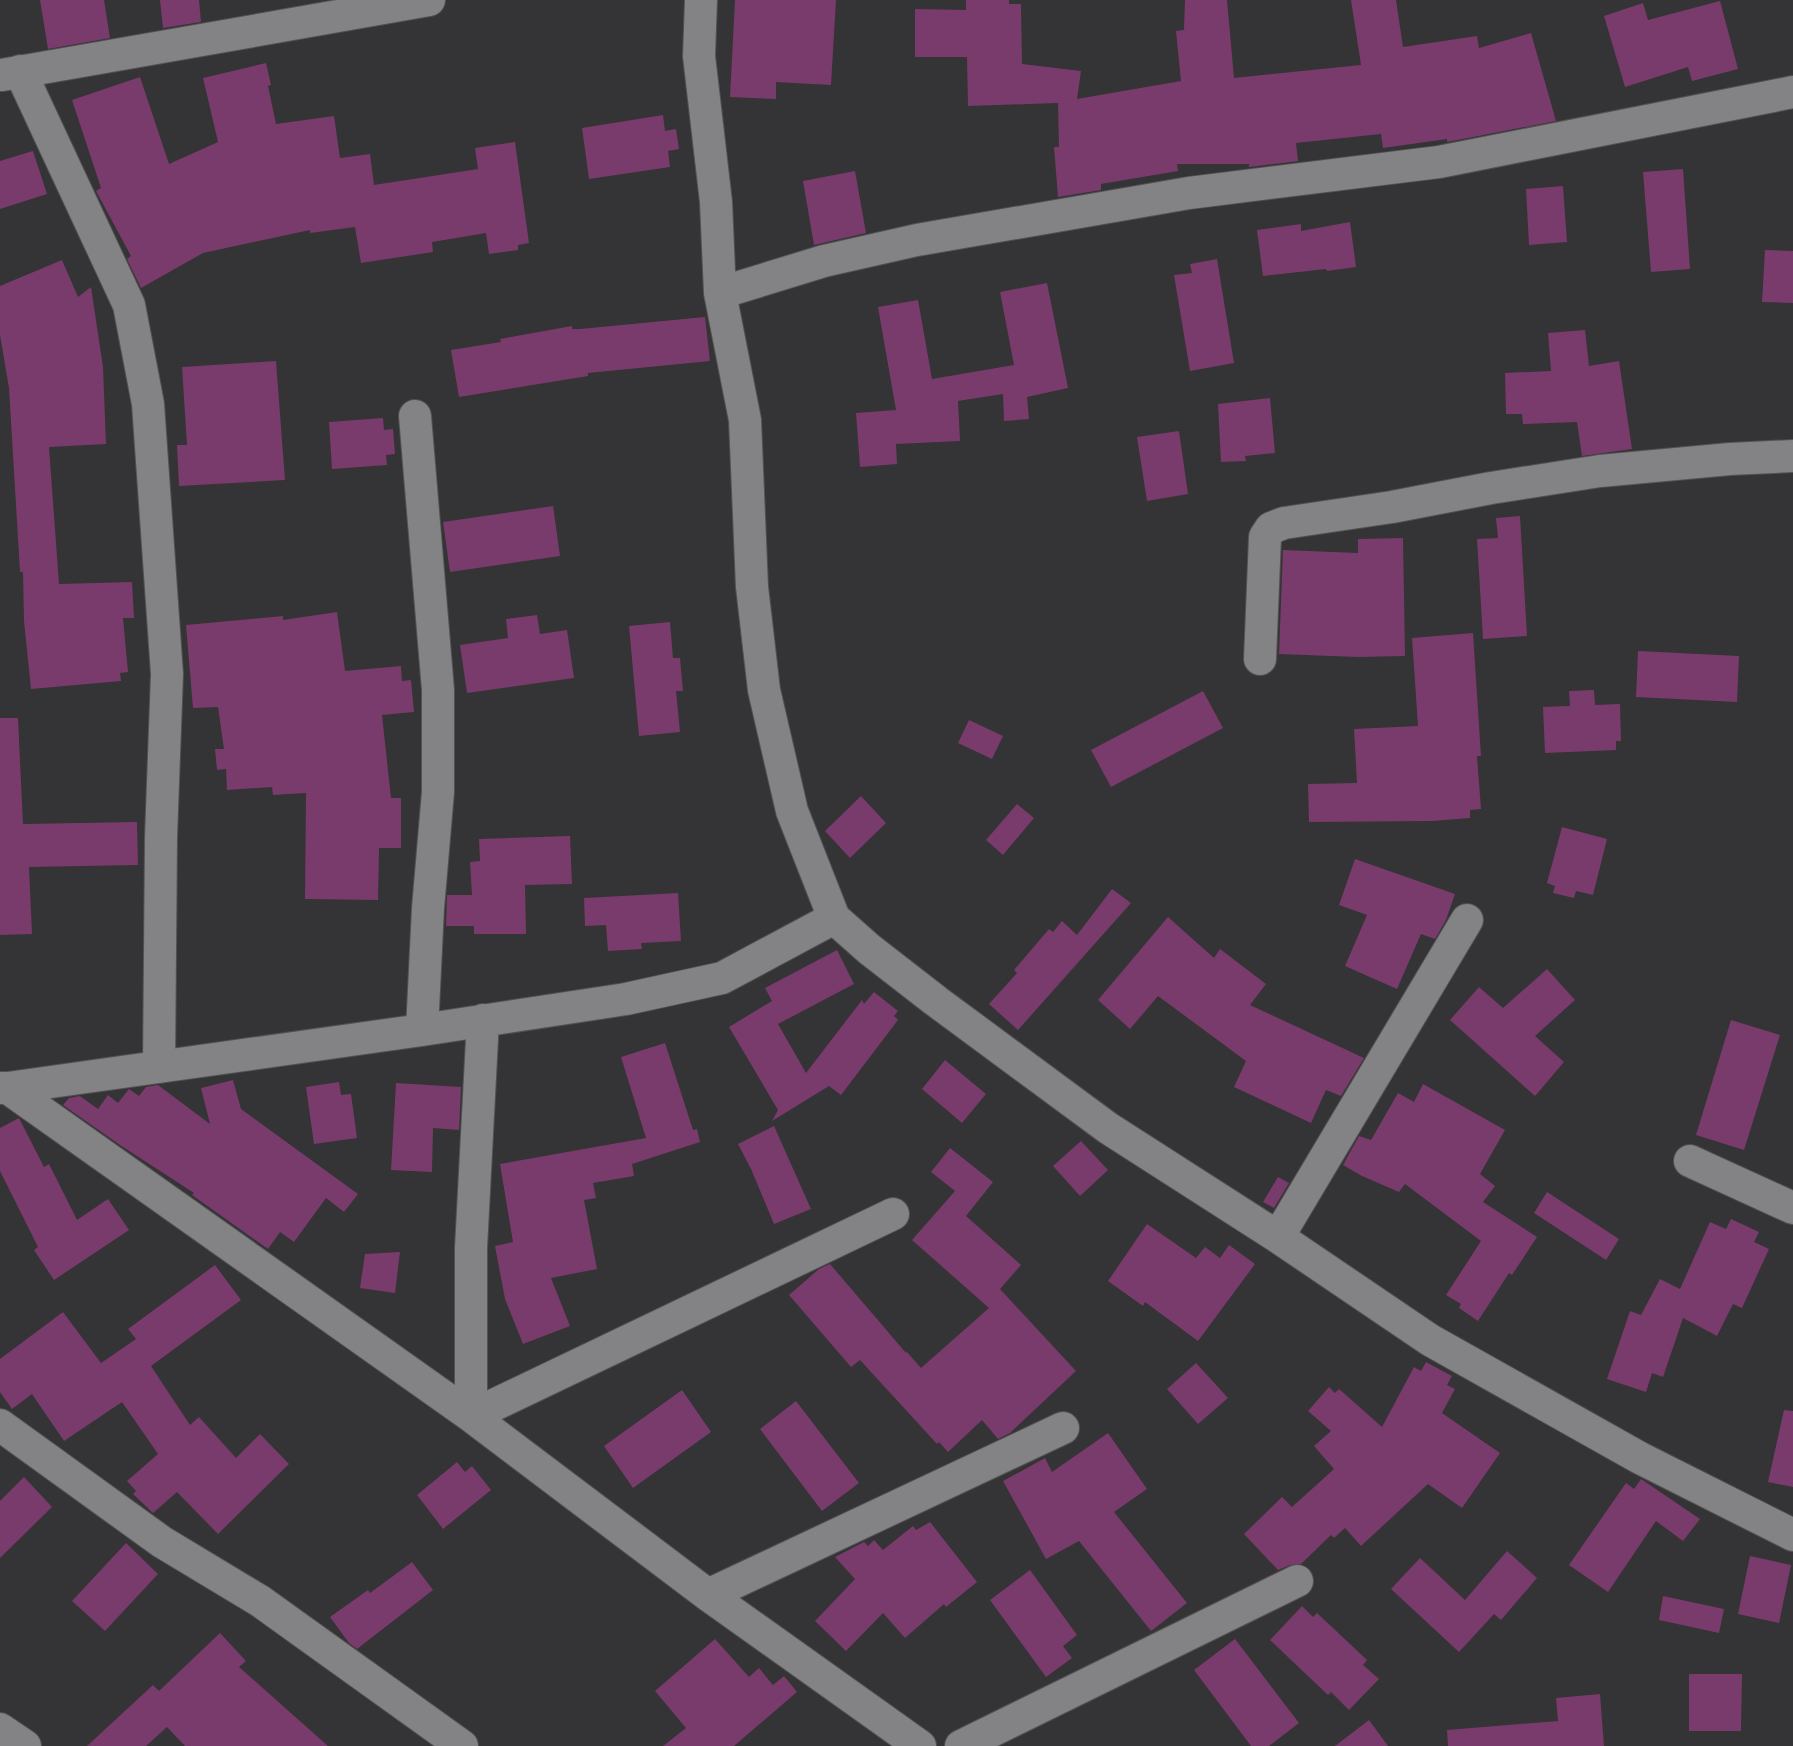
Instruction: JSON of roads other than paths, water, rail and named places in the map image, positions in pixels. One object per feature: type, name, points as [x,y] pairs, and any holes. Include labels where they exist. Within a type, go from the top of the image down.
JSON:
[{"type":"street","points":[[159,1067],[161,837],[167,674],[148,404],[129,305],[10,73],[429,0]]},
{"type":"street","points":[[701,0],[699,56],[716,202],[720,293],[745,420],[752,586],[764,690],[792,812],[834,918],[869,949],[936,1001],[1108,1128],[1278,1237],[1430,1340],[1640,1458],[1793,1535]]},
{"type":"street","points":[[720,293],[824,261],[917,240],[1189,193],[1439,162],[1793,92]]},
{"type":"street","points":[[415,416],[438,690],[438,792],[428,908],[422,1030]]},
{"type":"street","points":[[1260,659],[1265,537],[1271,528],[1284,523],[1600,471],[1730,459],[1793,456]]},
{"type":"street","points":[[4,1088],[626,999],[722,978],[834,918]]},
{"type":"street","points":[[1278,1237],[1467,920]]},
{"type":"street","points":[[471,1416],[471,1248],[483,1020]]},
{"type":"street","points":[[4,1088],[471,1416],[708,1595],[920,1746]]},
{"type":"street","points":[[1690,1161],[1793,1208]]},
{"type":"street","points":[[471,1416],[893,1214]]},
{"type":"street","points":[[0,1425],[162,1542],[260,1601],[462,1746]]},
{"type":"street","points":[[708,1595],[1063,1428]]},
{"type":"street","points":[[961,1746],[1297,1581]]},
{"type":"street","points":[[0,1729],[25,1746]]}]
